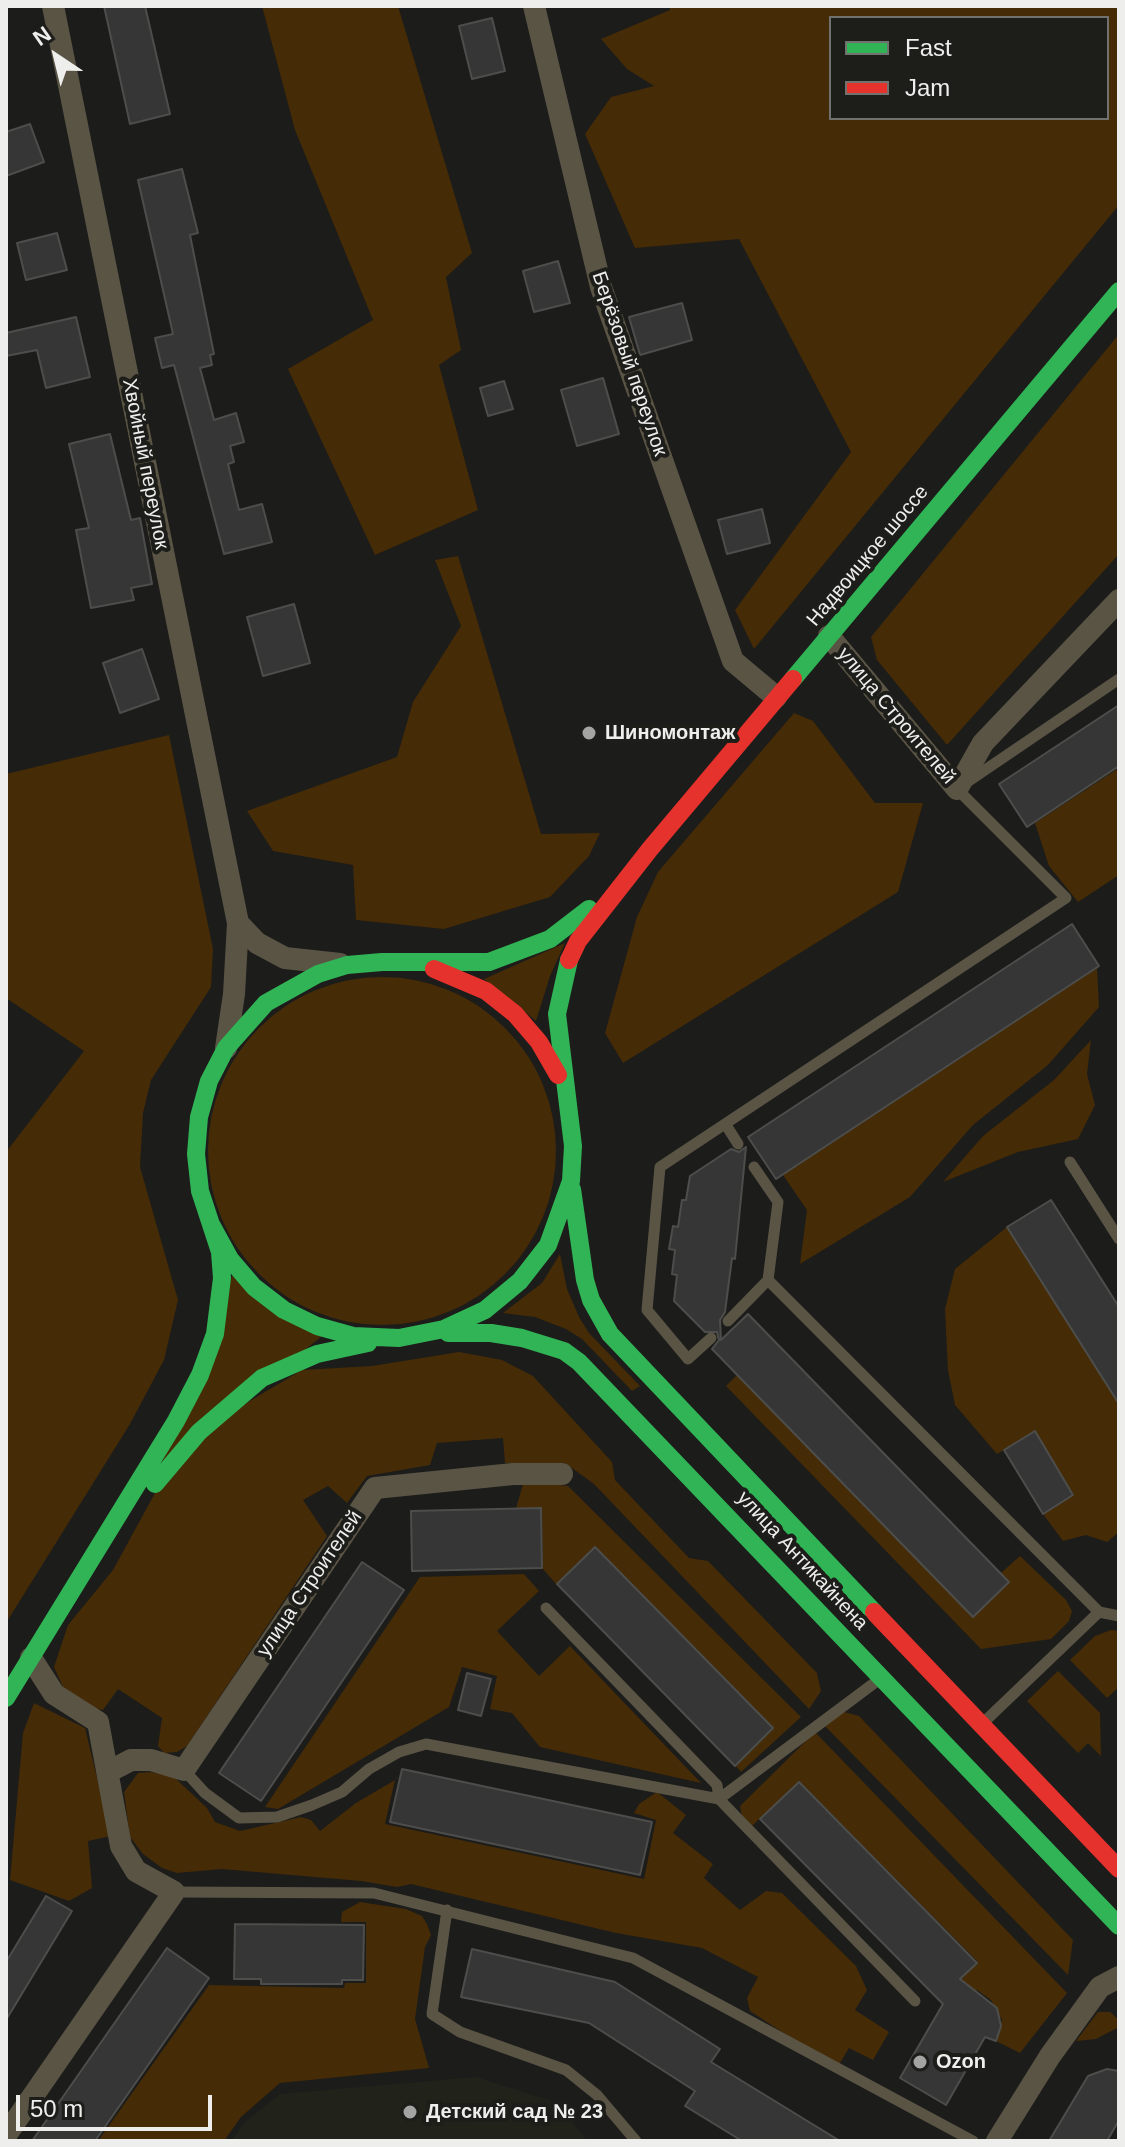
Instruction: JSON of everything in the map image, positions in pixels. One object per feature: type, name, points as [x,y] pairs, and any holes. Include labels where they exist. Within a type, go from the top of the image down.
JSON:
[{"type":"main road","name":"Надвоицкое шоссе","points":[[650,849],[1119,291]]},
{"type":"main road","points":[[6,1698],[176,1421],[215,1334],[222,1278],[212,1226],[200,1191],[197,1166],[199,1117],[209,1081],[226,1048],[266,1003],[318,974],[347,965],[382,962],[489,962],[530,949],[570,927],[650,849]]},
{"type":"main road","points":[[102,1546],[199,1432],[262,1378],[317,1354],[465,1321],[485,1310],[520,1281],[548,1245],[571,1181],[573,1146],[557,1014],[568,963],[578,941],[650,849]]},
{"type":"main road","points":[[417,964],[453,974],[486,991],[515,1014],[539,1042],[558,1075],[569,1110]]},
{"type":"main road","name":"улица Антикайнена","points":[[571,1181],[585,1280],[591,1300],[610,1334],[1119,1869]]},
{"type":"main road","points":[[212,1226],[230,1259],[254,1287],[284,1310],[341,1333],[395,1338]]},
{"type":"main road","name":"улица Антикайнена","points":[[395,1338],[491,1333],[544,1343],[579,1362],[1116,1917]]},
{"type":"street","name":"Хвойный переулок","points":[[53,6],[238,923],[234,994],[226,1048]]},
{"type":"street","name":"Берёзовый переулок","points":[[534,6],[601,287],[733,661],[776,697]]},
{"type":"street","name":"улица Строителей","points":[[829,636],[957,789],[983,743],[1119,600]]},
{"type":"street","points":[[238,923],[257,943],[285,958],[347,965]]},
{"type":"street","name":"улица Строителей","points":[[184,1770],[375,1488],[513,1474],[562,1474]]},
{"type":"street","points":[[6,2135],[174,1892],[136,1871],[121,1846],[110,1771],[98,1722],[54,1694],[31,1658]]},
{"type":"street","points":[[110,1771],[131,1760],[151,1760],[184,1770]]},
{"type":"street","points":[[997,2141],[1050,2056],[1100,1987],[1119,1977]]},
{"type":"lane","points":[[711,1338],[688,1359],[647,1310],[660,1167],[1066,898],[957,789],[1119,679]]},
{"type":"lane","points":[[726,1125],[738,1144]]},
{"type":"lane","points":[[1070,1162],[1119,1239]]},
{"type":"lane","points":[[728,1321],[768,1280],[778,1202],[754,1167]]},
{"type":"lane","points":[[768,1280],[1099,1612],[1119,1616]]},
{"type":"lane","points":[[546,1608],[717,1785],[719,1799]]},
{"type":"lane","points":[[981,1724],[1099,1612]]},
{"type":"lane","points":[[719,1799],[882,1677]]},
{"type":"lane","points":[[184,1770],[205,1793],[239,1818],[277,1817],[312,1805],[342,1792],[369,1769],[399,1752],[426,1744],[719,1799],[915,2001]]},
{"type":"lane","points":[[174,1892],[374,1893],[633,1958],[973,2141]]},
{"type":"lane","points":[[447,1910],[432,2014],[460,2032],[566,2070],[597,2095],[636,2141]]},
{"type":"shaded area","points":[[262,6],[398,6],[472,253],[446,277],[461,350],[439,365],[478,510],[375,555],[288,369],[373,320],[295,130]]},
{"type":"shaded area","points":[[670,6],[1119,6],[1119,205],[754,649],[735,610],[851,452],[739,239],[635,248],[585,134],[611,97],[654,86],[627,69],[601,39],[670,10]]},
{"type":"shaded area","points":[[1119,334],[1119,554],[947,745],[877,660],[871,637]]},
{"type":"shaded area","points":[[458,556],[541,834],[600,833],[589,856],[550,897],[444,929],[356,920],[353,865],[273,851],[247,811],[397,757],[413,702],[461,626],[435,560]]},
{"type":"shaded area","points":[[794,713],[813,721],[875,803],[923,803],[898,892],[623,1063],[605,1033],[637,917],[658,872]]},
{"type":"shaded area","points":[[169,735],[213,949],[211,987],[151,1080],[143,1113],[140,1167],[178,1300],[164,1360],[130,1424],[6,1623],[6,1152],[84,1051],[6,998],[6,774]]},
{"type":"shaded area","points":[[1119,768],[1119,875],[1078,902],[1049,866],[1035,823]]},
{"type":"shaded area","points":[[565,943],[550,976],[536,1021],[484,979]]},
{"type":"shaded area","points":[[1097,968],[1099,1007],[1048,1065],[973,1125],[910,1197],[800,1264],[807,1210],[783,1175]]},
{"type":"shaded area","points":[[382,977],[416,981],[449,990],[479,1006],[505,1028],[527,1054],[543,1084],[552,1117],[556,1151],[552,1185],[543,1218],[527,1248],[505,1274],[479,1296],[449,1312],[416,1321],[382,1325],[348,1321],[315,1312],[285,1296],[259,1274],[237,1248],[221,1218],[212,1185],[208,1151],[212,1117],[221,1084],[237,1054],[259,1028],[285,1006],[315,990],[348,981]]},
{"type":"shaded area","points":[[1091,1040],[1087,1074],[1095,1105],[1078,1139],[1018,1152],[943,1182],[983,1136],[1054,1080]]},
{"type":"shaded area","points":[[1007,1227],[1119,1404],[1119,1532],[1107,1542],[1086,1535],[1063,1541],[1043,1514],[1074,1495],[1035,1431],[997,1454],[955,1405],[948,1370],[945,1309],[955,1269]]},
{"type":"shaded area","points":[[560,1254],[567,1289],[579,1317],[589,1333],[640,1386],[632,1391],[582,1339],[566,1329],[535,1317],[503,1313],[542,1283]]},
{"type":"shaded area","points":[[233,1274],[322,1336],[160,1468]]},
{"type":"shaded area","points":[[459,1352],[502,1360],[533,1376],[612,1462],[615,1480],[689,1558],[708,1561],[817,1673],[821,1691],[809,1709],[594,1484],[565,1463],[505,1463],[503,1438],[437,1443],[430,1465],[367,1476],[347,1503],[328,1486],[303,1500],[327,1536],[187,1746],[177,1752],[164,1753],[158,1746],[162,1718],[118,1689],[103,1710],[93,1708],[63,1687],[54,1667],[68,1625],[113,1570],[155,1493],[206,1427],[302,1370],[372,1366]]},
{"type":"shaded area","points":[[737,1375],[973,1617],[1009,1583],[1001,1573],[1020,1556],[1066,1600],[1072,1611],[1069,1621],[1051,1639],[981,1649],[726,1386]]},
{"type":"shaded area","points":[[524,1481],[568,1486],[801,1717],[741,1772],[736,1766],[774,1728],[595,1546],[556,1584],[543,1569],[542,1508],[516,1508]]},
{"type":"shaded area","points":[[524,1574],[539,1591],[497,1631],[539,1676],[570,1646],[701,1783],[540,1747],[512,1713],[490,1709],[497,1676],[462,1667],[449,1707],[278,1809],[265,1807],[420,1577]]},
{"type":"shaded area","points":[[1111,1630],[1119,1631],[1119,1687],[1107,1698],[1070,1660],[1095,1636]]},
{"type":"shaded area","points":[[1058,1671],[1100,1713],[1101,1756],[1088,1743],[1078,1753],[1027,1701]]},
{"type":"shaded area","points":[[34,1703],[85,1728],[111,1836],[88,1841],[92,1888],[69,1901],[10,1880],[23,1733]]},
{"type":"shaded area","points":[[844,1712],[859,1716],[1073,1940],[1068,1975],[823,1724]]},
{"type":"shaded area","points":[[815,1732],[1067,1993],[1020,2053],[996,2041],[1002,2020],[991,2000],[977,1990],[969,1997],[955,1986],[978,1962],[799,1781],[751,1827],[743,1820],[740,1806]]},
{"type":"shaded area","points":[[138,1773],[173,1776],[207,1808],[215,1822],[240,1831],[301,1817],[311,1820],[320,1831],[356,1803],[395,1780],[385,1824],[644,1879],[656,1820],[634,1813],[639,1804],[657,1792],[686,1815],[673,1833],[713,1864],[704,1878],[740,1910],[766,1891],[782,1893],[856,1966],[867,1990],[855,2010],[889,2032],[873,2060],[849,2048],[837,2068],[750,2011],[747,1998],[758,1977],[702,1948],[616,1933],[411,1884],[397,1887],[222,1869],[177,1873],[162,1868],[143,1854],[130,1837],[124,1792]]},
{"type":"shaded area","points":[[360,1902],[406,1909],[422,1916],[427,1924],[431,1935],[425,1947],[415,2019],[429,2068],[280,2083],[241,2117],[224,2141],[98,2141],[209,1985],[344,1988],[345,1983],[366,1983],[366,1922],[341,1922],[342,1912]]},
{"type":"shaded area","points":[[1098,2012],[1110,2012],[1119,2020],[1119,2027],[1096,2039],[1076,2041]]},
{"type":"shaded area","name":"Детский сад № 23","points":[[476,2077],[555,2102],[588,2141],[231,2141],[245,2122],[280,2094]]},
{"type":"building","points":[[104,6],[145,6],[170,114],[130,124]]},
{"type":"building","points":[[492,18],[505,71],[472,79],[459,26]]},
{"type":"building","points":[[30,124],[44,162],[6,176],[6,132]]},
{"type":"building","points":[[182,169],[198,233],[190,235],[214,354],[210,355],[212,365],[200,368],[214,420],[236,413],[244,442],[230,446],[234,462],[228,464],[239,510],[262,504],[272,542],[224,554],[174,365],[162,368],[155,338],[173,334],[138,180]]},
{"type":"building","points":[[57,233],[67,270],[26,280],[17,243]]},
{"type":"building","points":[[558,261],[570,303],[534,312],[523,271]]},
{"type":"building","points":[[682,303],[692,340],[640,355],[629,317]]},
{"type":"building","points":[[76,317],[90,377],[46,388],[37,350],[6,356],[6,333]]},
{"type":"building","points":[[603,378],[619,434],[577,446],[561,390]]},
{"type":"building","points":[[504,381],[513,409],[488,416],[480,388]]},
{"type":"building","points":[[110,434],[131,520],[140,518],[152,584],[131,588],[134,600],[91,608],[76,530],[89,528],[69,444]]},
{"type":"building","points":[[762,509],[770,543],[727,554],[718,520]]},
{"type":"building","points":[[294,604],[310,663],[263,676],[247,617]]},
{"type":"building","points":[[142,649],[159,699],[120,713],[103,663]]},
{"type":"building","points":[[1119,705],[1119,766],[1027,827],[999,784]]},
{"type":"building","points":[[1072,924],[1099,966],[776,1179],[748,1137]]},
{"type":"building","points":[[746,1147],[735,1259],[732,1258],[725,1312],[720,1320],[721,1340],[748,1314],[1009,1582],[973,1617],[712,1349],[719,1340],[717,1332],[705,1332],[674,1301],[677,1275],[672,1274],[675,1250],[669,1249],[673,1226],[678,1227],[682,1200],[686,1200],[690,1176],[731,1149],[739,1152]]},
{"type":"building","points":[[1051,1200],[1119,1307],[1119,1404],[1007,1227]]},
{"type":"building","points":[[1035,1431],[1073,1495],[1043,1514],[1004,1450]]},
{"type":"building","points":[[541,1508],[542,1568],[412,1571],[411,1511]]},
{"type":"building","points":[[595,1547],[773,1728],[735,1766],[557,1584]]},
{"type":"building","points":[[362,1562],[404,1590],[261,1801],[219,1773]]},
{"type":"building","points":[[467,1673],[491,1679],[481,1716],[458,1710]]},
{"type":"building","points":[[402,1769],[652,1822],[640,1875],[390,1822]]},
{"type":"building","points":[[799,1782],[977,1963],[960,1979],[997,2008],[1001,2026],[996,2041],[985,2037],[946,2105],[900,2078],[943,2004],[760,1819]]},
{"type":"building","points":[[46,1896],[72,1911],[6,2020],[6,1962]]},
{"type":"building","points":[[235,1924],[364,1925],[363,1980],[342,1980],[342,1984],[261,1984],[261,1979],[234,1979]]},
{"type":"building","points":[[167,1948],[209,1978],[95,2141],[32,2141]]},
{"type":"building","points":[[472,1949],[615,1982],[720,2049],[711,2062],[840,2141],[742,2141],[685,2106],[695,2091],[589,2023],[461,1997]]},
{"type":"building","points":[[1107,2069],[1119,2071],[1119,2120],[1107,2141],[1049,2141],[1088,2076]]},
{"type":"traffic: fast","points":[[793,679],[1119,291]]},
{"type":"traffic: fast","points":[[6,1698],[176,1421],[200,1375],[215,1334],[222,1278],[220,1252],[200,1191],[196,1154],[199,1117],[209,1081],[226,1048],[266,1003],[318,974],[347,965],[382,962],[489,962],[550,939],[589,909]]},
{"type":"traffic: fast","points":[[212,1226],[230,1259],[254,1287],[284,1310],[317,1326],[353,1336],[399,1338],[444,1329],[485,1310],[520,1281],[548,1245],[571,1181],[573,1146],[557,1014],[569,960]]},
{"type":"traffic: fast","points":[[572,1189],[585,1280],[591,1300],[610,1334],[874,1612]]},
{"type":"traffic: fast","points":[[448,1333],[491,1333],[522,1338],[564,1351],[579,1362],[1119,1926]]},
{"type":"traffic: fast","points":[[155,1484],[199,1432],[262,1378],[317,1354],[368,1343]]},
{"type":"traffic: jam","points":[[569,960],[578,941],[650,849],[793,679]]},
{"type":"traffic: jam","points":[[434,969],[486,991],[515,1014],[539,1042],[558,1075]]},
{"type":"traffic: jam","points":[[874,1612],[1119,1869]]},
{"type":"place","name":"Шиномонтаж","points":[[589,733]]},
{"type":"place","name":"Ozon","points":[[920,2062]]},
{"type":"place","name":"Детский сад № 23","points":[[410,2112]]}]
